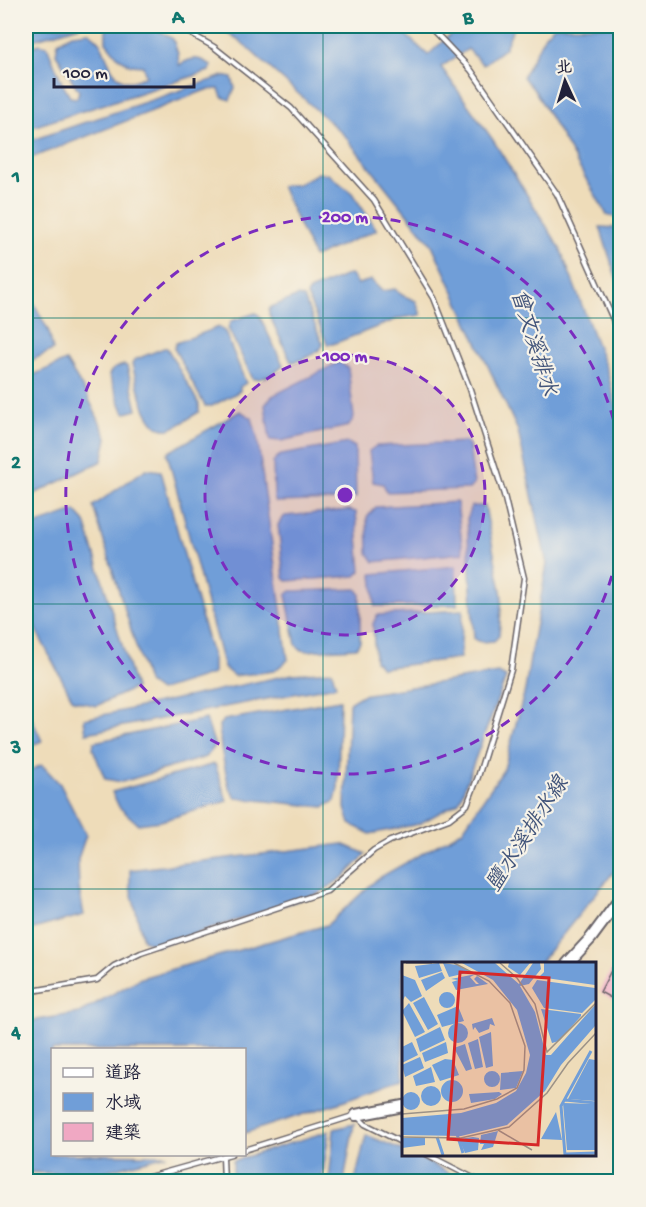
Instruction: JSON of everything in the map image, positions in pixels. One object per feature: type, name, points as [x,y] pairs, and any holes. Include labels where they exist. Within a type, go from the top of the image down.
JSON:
[{"type":"street","points":[[569,962],[591,938],[621,898]]},
{"type":"street","points":[[356,1115],[402,1106]]},
{"type":"lane","points":[[26,992],[97,980],[114,966],[141,952],[327,891],[374,850],[390,841],[449,819],[467,805],[511,670],[524,578],[504,495],[471,389],[434,298],[374,200],[291,108],[214,47],[177,26]]},
{"type":"lane","points":[[429,26],[471,70],[557,194],[613,319],[621,344]]},
{"type":"lane","points":[[246,1149],[356,1115],[365,1124],[402,1142]]},
{"type":"lane","points":[[131,1182],[227,1156]]},
{"type":"lane","points":[[428,1156],[481,1182]]},
{"type":"lane","points":[[223,1157],[224,1182]]},
{"type":"water","points":[[80,26],[33,40],[34,46],[40,44],[47,46],[70,97],[77,98],[79,91],[56,54],[58,42],[72,34],[89,32],[95,37],[115,74],[126,81],[146,76],[143,66],[130,65],[118,57],[106,42],[106,30],[113,26],[151,26],[173,39],[179,65],[195,59],[203,60],[212,66],[209,71],[26,129],[26,111],[30,109],[26,100],[26,27]]},
{"type":"water","points":[[217,26],[396,26],[428,55],[452,33],[448,26],[514,26],[505,48],[483,65],[468,49],[441,67],[493,140],[560,248],[607,371],[620,421],[620,864],[541,962],[402,962],[402,1080],[339,1103],[246,1133],[246,1048],[51,1048],[51,1156],[163,1156],[91,1175],[26,1172],[26,1022],[79,1013],[141,978],[327,925],[377,879],[462,831],[504,769],[525,690],[547,564],[518,431],[432,245],[344,135],[239,40]]},
{"type":"water","points":[[554,26],[620,26],[620,219],[607,215],[535,91],[523,77],[545,35]]},
{"type":"water","points":[[223,76],[232,78],[235,88],[230,100],[222,97],[219,89],[206,90],[26,160],[26,142]]},
{"type":"water","points":[[318,173],[328,174],[352,193],[377,230],[314,257],[281,186],[298,184]]},
{"type":"water","points":[[600,227],[620,228],[620,290]]},
{"type":"water","points":[[352,275],[358,284],[371,280],[382,291],[395,289],[416,301],[421,315],[400,318],[333,344],[327,344],[307,295],[309,291]]},
{"type":"water","points":[[26,288],[49,332],[53,350],[26,363]]},
{"type":"water","points":[[298,296],[304,298],[323,345],[309,356],[291,362],[269,310],[271,307]]},
{"type":"water","points":[[255,313],[259,315],[283,365],[270,375],[253,379],[228,328],[231,321]]},
{"type":"water","points":[[219,327],[225,332],[246,383],[240,387],[240,391],[212,406],[205,406],[174,348],[176,343]]},
{"type":"water","points":[[167,348],[199,404],[199,412],[170,429],[161,428],[148,415],[132,364],[134,360]]},
{"type":"water","points":[[66,361],[87,395],[107,438],[102,461],[26,498],[26,378]]},
{"type":"water","points":[[339,362],[348,368],[354,417],[349,426],[281,441],[270,440],[265,405],[272,396]]},
{"type":"water","points":[[127,366],[137,410],[126,413],[123,411],[109,375],[113,369]]},
{"type":"water","points":[[240,411],[252,418],[257,436],[288,660],[274,671],[234,676],[224,668],[167,453]]},
{"type":"water","points":[[466,442],[469,445],[474,484],[469,489],[387,492],[383,484],[373,482],[369,451],[376,446]]},
{"type":"water","points":[[348,443],[355,447],[356,497],[347,500],[276,502],[273,463],[276,458],[281,455]]},
{"type":"water","points":[[146,469],[161,471],[213,659],[213,674],[159,691],[147,682],[93,506]]},
{"type":"water","points":[[457,502],[463,553],[374,562],[368,553],[367,517],[376,507]]},
{"type":"water","points":[[471,506],[485,506],[502,596],[499,636],[494,641],[481,642],[474,639],[467,519]]},
{"type":"water","points":[[349,510],[356,512],[361,571],[356,576],[287,581],[284,578],[278,525],[281,520],[285,516]]},
{"type":"water","points":[[75,511],[85,522],[135,688],[96,706],[73,700],[26,611],[26,528]]},
{"type":"water","points":[[456,566],[457,605],[375,606],[372,574]]},
{"type":"water","points":[[357,589],[360,594],[360,642],[356,648],[306,651],[296,645],[286,595],[291,591]]},
{"type":"water","points":[[463,610],[460,658],[382,668],[375,661],[373,624],[377,615]]},
{"type":"water","points":[[332,671],[336,686],[86,733],[84,719],[293,674]]},
{"type":"water","points":[[498,673],[506,677],[459,802],[419,824],[370,834],[350,824],[345,808],[349,703],[362,695]]},
{"type":"water","points":[[340,700],[338,788],[335,801],[324,807],[236,798],[229,788],[221,748],[219,725],[224,720]]},
{"type":"water","points":[[26,706],[42,741],[26,747]]},
{"type":"water","points":[[206,719],[215,746],[206,757],[122,782],[105,779],[93,749],[94,742]]},
{"type":"water","points":[[215,764],[227,801],[161,821],[138,824],[119,807],[112,792]]},
{"type":"water","points":[[42,765],[60,784],[86,835],[78,859],[79,889],[84,915],[26,931],[26,772]]},
{"type":"water","points":[[343,844],[366,854],[345,876],[318,894],[157,946],[143,940],[130,887],[130,870]]},
{"type":"water","points":[[354,1124],[344,1181],[329,1181],[334,1129]]},
{"type":"water","points":[[329,1131],[322,1181],[233,1181],[233,1161]]},
{"type":"water","points":[[366,1135],[402,1150],[402,1156],[415,1156],[464,1181],[355,1181]]},
{"type":"building","points":[[620,953],[620,1003],[600,992]]},
{"type":"waterway","points":[[58,1171],[60,1182]]},
{"type":"water label","name":"曾文溪排水","points":[[532,343]]},
{"type":"water label","name":"鹽水溪排水線","points":[[529,835]]}]
